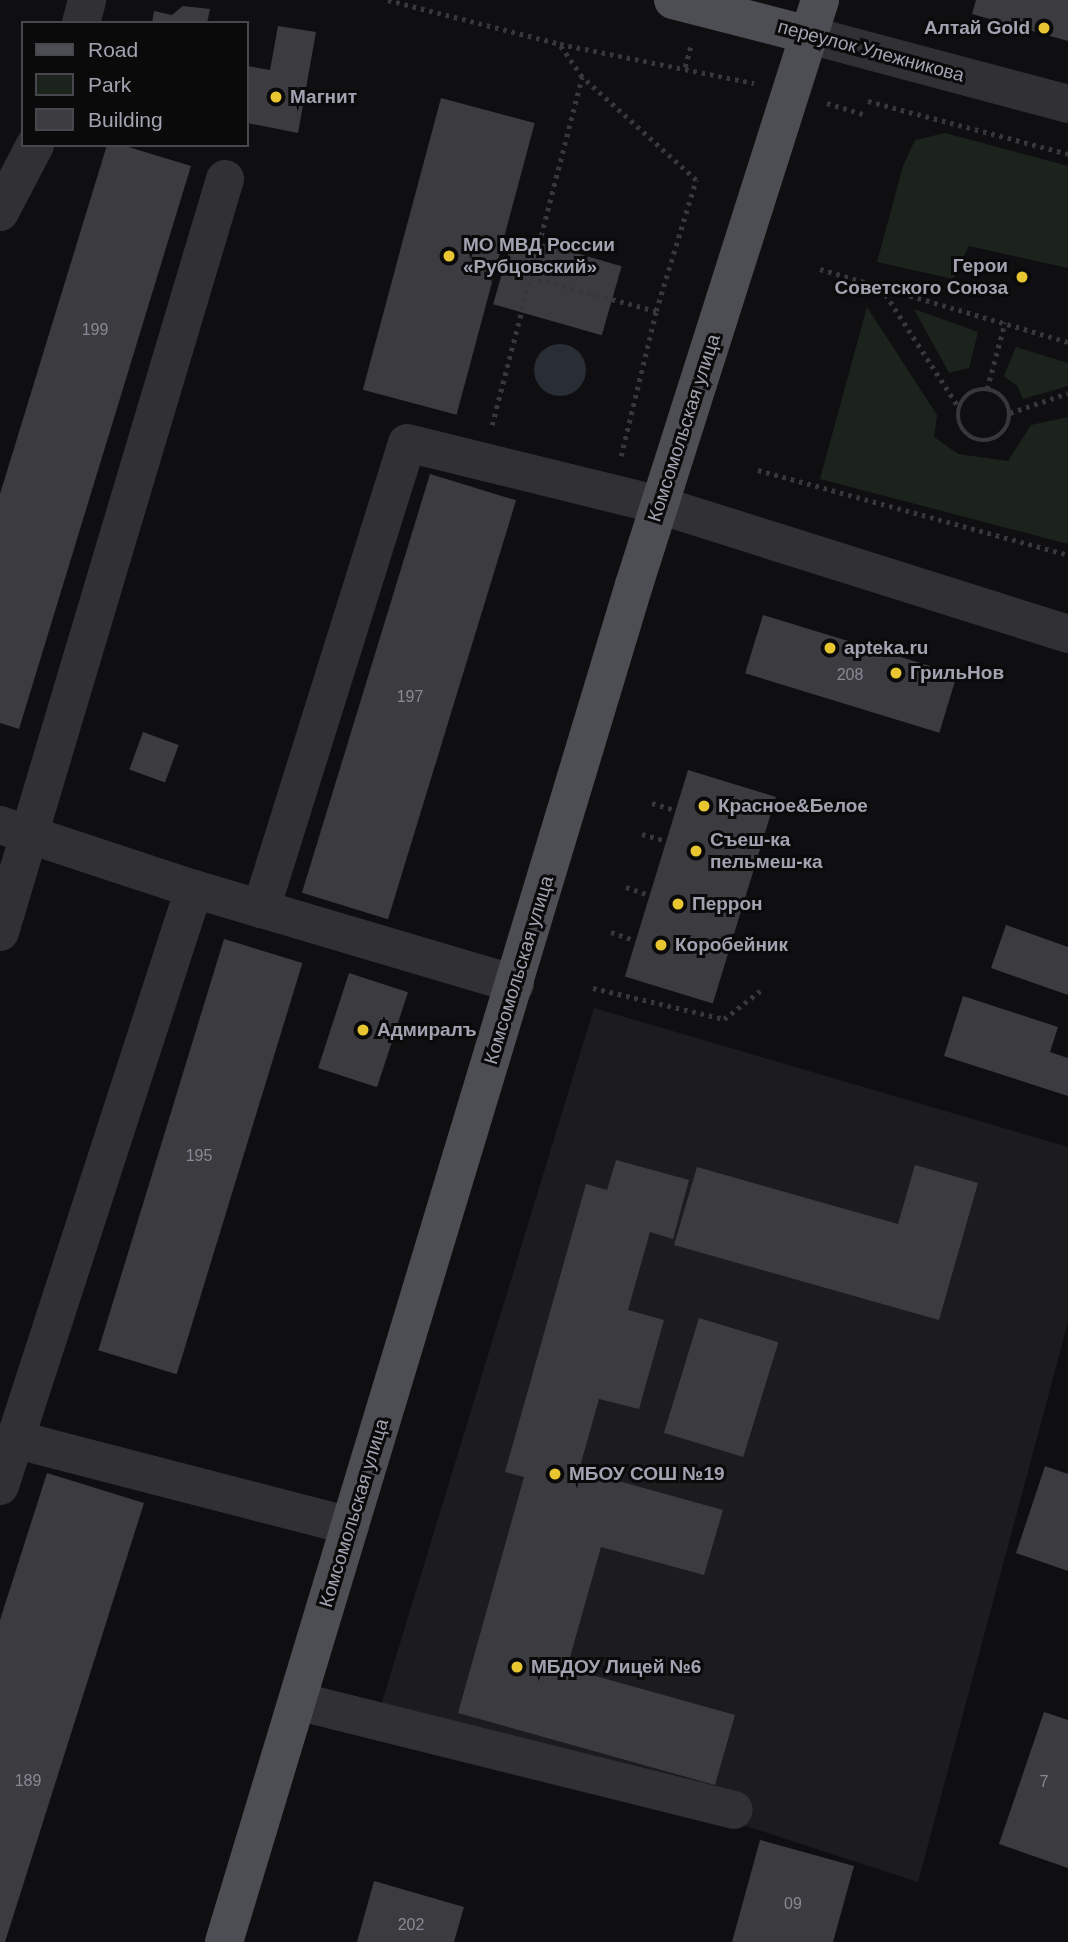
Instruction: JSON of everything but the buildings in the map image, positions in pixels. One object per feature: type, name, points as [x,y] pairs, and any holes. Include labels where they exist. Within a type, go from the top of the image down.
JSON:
[{"type":"main road","name":"переулок Улежникова","points":[[673,0],[814,17]]},
{"type":"main road","name":"Комсомольская улица","points":[[223,1942],[659,505],[814,17]]},
{"type":"street","points":[[82,21],[87,0]]},
{"type":"street","name":"переулок Улежникова","points":[[814,17],[1068,104]]},
{"type":"street","points":[[0,212],[34,147]]},
{"type":"street","points":[[0,932],[15,830],[225,178]]},
{"type":"street","points":[[261,909],[407,443],[659,505],[1068,634]]},
{"type":"street","points":[[15,830],[194,889],[515,984]]},
{"type":"street","points":[[0,1486],[7,1441],[194,889]]},
{"type":"street","points":[[7,1441],[351,1526]]},
{"type":"street","points":[[297,1701],[734,1810]]},
{"type":"path","points":[[388,0],[560,44],[790,91],[863,114]]},
{"type":"path","points":[[560,44],[582,77],[696,180],[656,311],[612,493]]},
{"type":"path","points":[[483,462],[582,77]]},
{"type":"path","points":[[868,101],[1068,154]]},
{"type":"path","points":[[820,269],[1068,342]]},
{"type":"path","points":[[530,277],[656,311]]},
{"type":"path","points":[[880,286],[958,406],[962,430],[984,442],[1006,430],[1010,413],[1002,397],[987,389],[969,393],[958,406]]},
{"type":"path","points":[[987,389],[1005,322]]},
{"type":"path","points":[[1010,413],[1068,393]]},
{"type":"path","points":[[758,470],[1068,555]]},
{"type":"path","points":[[652,803],[675,810]]},
{"type":"path","points":[[642,834],[666,841]]},
{"type":"path","points":[[626,887],[649,895]]},
{"type":"path","points":[[611,932],[635,940]]},
{"type":"path","points":[[593,988],[724,1019],[760,991]]},
{"type":"shaded area","points":[[560,344],[579,351],[586,370],[579,389],[560,396],[541,389],[534,370],[541,351]]},
{"type":"shaded area","points":[[594,1008],[1068,1147],[1068,1322],[918,1882],[749,1827],[372,1735]]},
{"type":"green space","points":[[945,133],[1068,166],[1068,268],[969,246],[953,279],[877,262],[903,166],[915,140]]},
{"type":"green space","points":[[867,307],[937,415],[934,437],[958,454],[1008,461],[1031,425],[1068,417],[1068,544],[820,479]]},
{"type":"green space","points":[[914,309],[978,332],[969,368],[949,373]]},
{"type":"green space","points":[[1016,347],[1068,363],[1068,386],[1023,399],[1017,386],[1004,376]]},
{"type":"place","name":"Алтай Gold","points":[[1044,28]]},
{"type":"place","name":"Магнит","points":[[276,97]]},
{"type":"place","name":"МО МВД России «Рубцовский»","points":[[449,256]]},
{"type":"place","name":"Герои Советского Союза","points":[[1022,277]]},
{"type":"place","name":"apteka.ru","points":[[830,648]]},
{"type":"place","name":"ГрильНов","points":[[896,673]]},
{"type":"place","name":"Красное&Белое","points":[[704,806]]},
{"type":"place","name":"Съеш-ка пельмеш-ка","points":[[696,851]]},
{"type":"place","name":"Перрон","points":[[678,904]]},
{"type":"place","name":"Коробейник","points":[[661,945]]},
{"type":"place","name":"Адмиралъ","points":[[363,1030]]},
{"type":"place","name":"МБОУ СОШ №19","points":[[555,1474]]},
{"type":"place","name":"МБДОУ Лицей №6","points":[[517,1667]]}]
